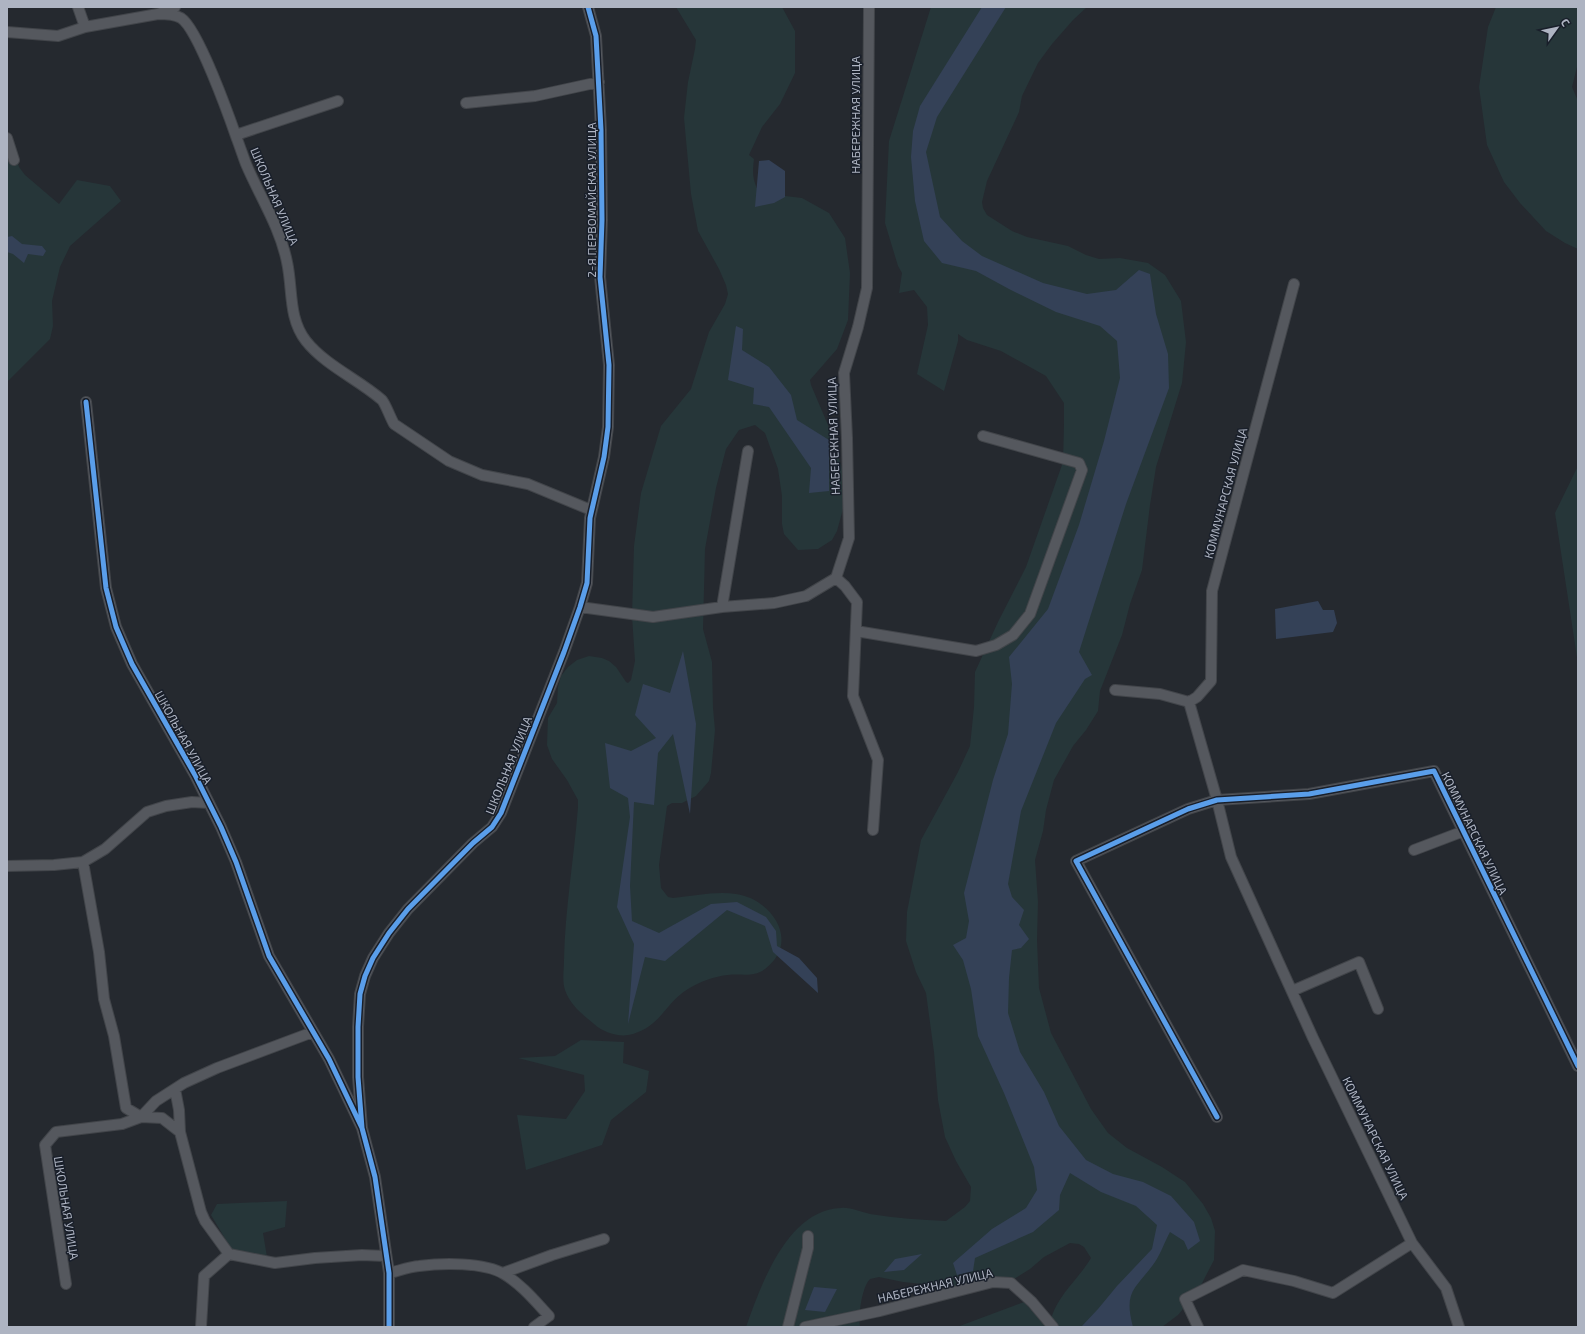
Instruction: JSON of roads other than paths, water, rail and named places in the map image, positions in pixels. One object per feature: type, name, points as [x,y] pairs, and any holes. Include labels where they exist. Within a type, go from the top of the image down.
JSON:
[{"type":"street","points":[[78,7],[85,27]]},
{"type":"street","name":"ШКОЛЬНАЯ УЛИЦА","points":[[7,32],[58,36],[85,27],[158,14],[175,7]]},
{"type":"street","name":"2-Я ПЕРВОМАЙСКАЯ УЛИЦА","points":[[587,583],[591,510],[604,457],[610,395],[609,365],[600,277],[602,220],[599,82],[596,36],[588,7]]},
{"type":"street","name":"НАБЕРЕЖНАЯ УЛИЦА","points":[[836,578],[849,538],[844,373],[858,327],[867,288],[869,7]]},
{"type":"street","name":"ШКОЛЬНАЯ УЛИЦА","points":[[158,14],[172,15],[182,19],[196,37],[224,103],[246,164],[274,220],[288,262],[294,319],[306,340],[326,360],[384,401],[388,415],[394,424],[449,461],[482,475],[528,484],[591,510]]},
{"type":"street","points":[[466,103],[535,96],[599,82]]},
{"type":"street","points":[[236,135],[338,101]]},
{"type":"street","points":[[7,138],[14,160]]},
{"type":"street","name":"КОММУНАРСКАЯ УЛИЦА","points":[[1294,284],[1212,591],[1212,680],[1197,697],[1189,702],[1217,800],[1231,857],[1292,991],[1412,1243],[1446,1288],[1459,1327]]},
{"type":"street","name":"ШКОЛЬНАЯ УЛИЦА","points":[[86,402],[106,588],[116,627],[132,664],[209,803],[236,862],[269,956],[329,1059],[362,1128]]},
{"type":"street","points":[[856,631],[976,650],[996,645],[1013,635],[1030,614],[1082,470],[1079,463],[982,436]]},
{"type":"street","points":[[722,607],[748,451]]},
{"type":"street","points":[[580,607],[653,617],[722,607],[774,603],[806,596],[836,578],[845,586],[857,602],[853,696],[878,760],[873,830]]},
{"type":"street","name":"ШКОЛЬНАЯ УЛИЦА","points":[[389,1327],[389,1274],[385,1256],[375,1177],[362,1128],[358,1077],[360,994],[365,976],[373,958],[389,933],[408,909],[467,848],[492,827],[501,812],[580,607],[587,583]]},
{"type":"street","points":[[1115,690],[1160,694],[1189,702]]},
{"type":"street","name":"КОММУНАРСКАЯ УЛИЦА","points":[[1217,1118],[1076,862],[1188,809],[1217,800],[1309,794],[1434,771],[1578,1066]]},
{"type":"street","points":[[7,866],[83,862],[105,849],[147,812],[166,806],[192,802],[209,803]]},
{"type":"street","points":[[1414,850],[1464,831]]},
{"type":"street","points":[[83,862],[99,952],[104,998],[114,1036],[126,1108],[141,1117],[156,1101],[175,1089],[217,1068],[313,1032]]},
{"type":"street","points":[[1292,991],[1359,962],[1378,1009]]},
{"type":"street","points":[[175,1089],[179,1110],[180,1132],[201,1212],[205,1221],[229,1254],[275,1263],[315,1258],[362,1255],[385,1256]]},
{"type":"street","name":"ШКОЛЬНАЯ УЛИЦА","points":[[66,1284],[44,1145],[56,1132],[122,1124],[141,1117],[162,1118],[180,1132]]},
{"type":"street","points":[[788,1327],[808,1248],[808,1236]]},
{"type":"street","points":[[503,1273],[552,1255],[604,1239]]},
{"type":"street","points":[[1198,1327],[1185,1299],[1244,1270],[1294,1281],[1334,1293],[1412,1243]]},
{"type":"street","points":[[201,1327],[204,1276],[229,1254]]},
{"type":"street","points":[[389,1274],[418,1266],[468,1264],[483,1266],[503,1273],[526,1291],[549,1316],[534,1327]]},
{"type":"street","name":"НАБЕРЕЖНАЯ УЛИЦА","points":[[805,1327],[880,1311],[993,1282],[1011,1283],[1032,1302],[1053,1327]]},
{"type":"water","points":[[982,7],[1006,7],[937,117],[926,152],[940,217],[962,241],[982,256],[1043,283],[1087,294],[1116,290],[1139,270],[1150,274],[1156,314],[1168,354],[1169,388],[1126,504],[1079,652],[1092,675],[1085,679],[1056,723],[1021,811],[1008,884],[1012,897],[1024,910],[1019,925],[1029,939],[1021,948],[1012,950],[1009,978],[1008,1013],[1020,1052],[1044,1092],[1059,1126],[1086,1160],[1113,1174],[1143,1182],[1171,1196],[1194,1222],[1200,1241],[1188,1250],[1184,1241],[1170,1232],[1157,1258],[1133,1291],[1130,1305],[1130,1315],[1133,1327],[1082,1326],[1152,1249],[1157,1225],[1136,1206],[1101,1192],[1070,1173],[1060,1195],[1059,1210],[1033,1232],[975,1258],[973,1271],[957,1275],[953,1263],[992,1229],[1026,1208],[1037,1190],[1034,1167],[1004,1093],[978,1036],[971,989],[963,960],[953,945],[966,938],[969,921],[964,893],[993,780],[1008,734],[1012,684],[1009,657],[1048,609],[1079,525],[1104,441],[1120,378],[1117,341],[1100,326],[1056,312],[976,271],[942,263],[924,241],[915,201],[911,157],[913,131],[920,106]]},
{"type":"water","points":[[769,160],[785,171],[785,197],[774,203],[755,207],[759,161]]},
{"type":"water","points":[[12,236],[22,244],[42,246],[46,251],[43,256],[28,254],[24,263],[13,254],[7,252],[7,237]]},
{"type":"water","points":[[736,326],[743,329],[742,350],[769,367],[791,395],[797,420],[829,440],[829,491],[809,493],[811,468],[769,407],[753,404],[754,388],[728,380]]},
{"type":"water","points":[[1318,601],[1323,610],[1334,610],[1337,623],[1333,632],[1276,639],[1275,609]]},
{"type":"water","points":[[683,651],[696,724],[690,814],[673,734],[658,753],[654,805],[634,802],[630,886],[632,921],[659,933],[711,904],[737,902],[766,917],[776,931],[777,946],[799,958],[817,978],[818,993],[773,952],[765,926],[727,910],[665,961],[645,957],[628,1024],[634,944],[617,907],[630,817],[628,798],[610,788],[605,743],[631,751],[656,738],[635,715],[643,684],[670,693]]},
{"type":"water","points":[[922,1254],[904,1270],[884,1272],[895,1259]]},
{"type":"water","points":[[814,1287],[837,1289],[825,1312],[805,1310]]}]
